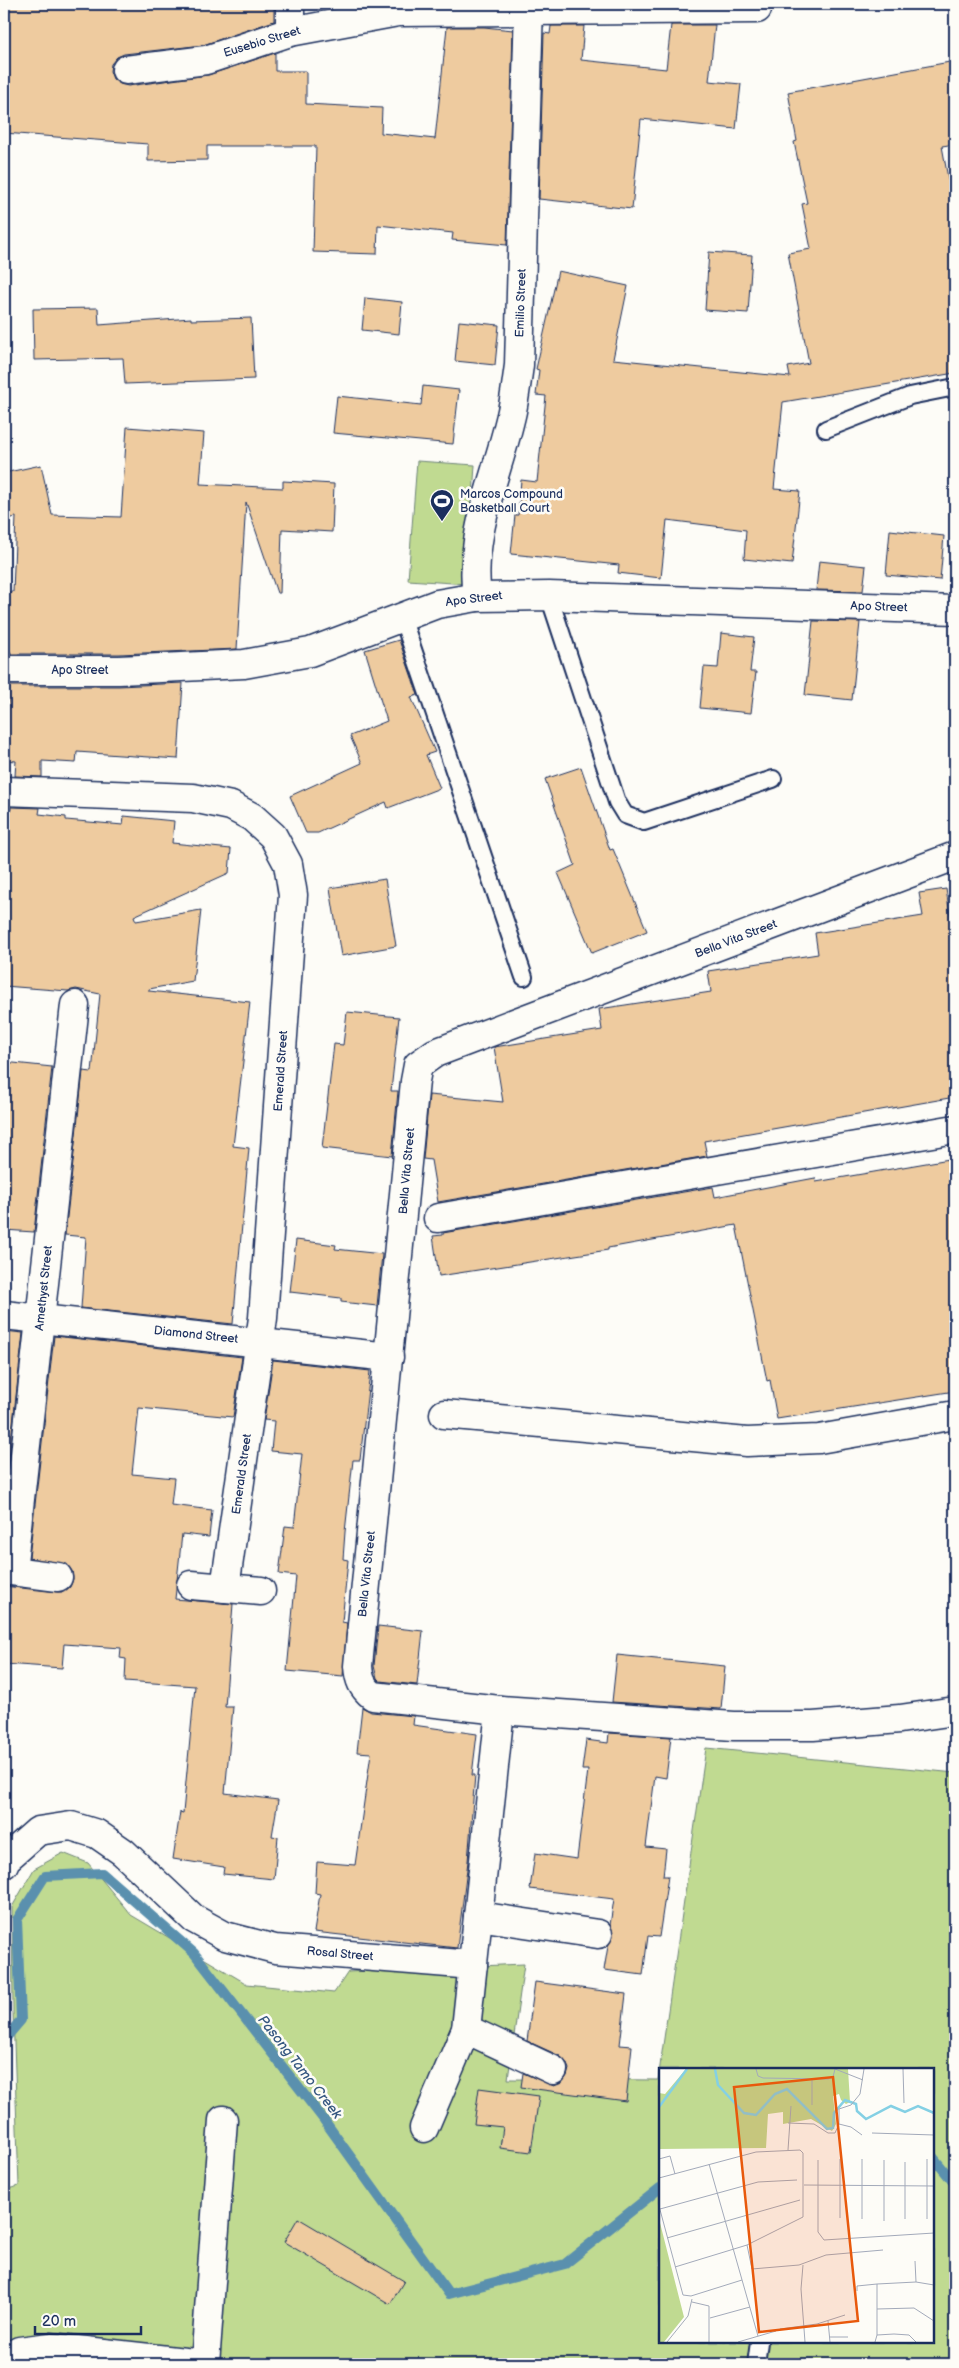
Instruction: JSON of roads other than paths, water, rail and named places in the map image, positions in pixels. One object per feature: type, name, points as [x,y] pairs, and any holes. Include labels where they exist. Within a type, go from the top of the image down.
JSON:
[{"type":"street","points":[[290,4],[290,32]]},
{"type":"street","name":"Eusebio Street","points":[[126,70],[206,60],[290,32],[398,12],[529,8],[663,7],[757,9]]},
{"type":"street","name":"Emilio Street","points":[[477,597],[474,578],[476,549],[512,411],[519,365],[529,8]]},
{"type":"street","name":"Apo Street","points":[[4,670],[119,670],[244,664],[310,652],[437,604],[477,597],[549,596],[955,610]]},
{"type":"street","name":"Emerald Street","points":[[4,792],[193,798],[231,806],[252,817],[273,836],[288,864],[293,895],[261,1342],[225,1588]]},
{"type":"street","name":"Bella Vita Street","points":[[955,856],[434,1053],[418,1065],[358,1666],[359,1678],[363,1688],[373,1696],[512,1711],[734,1726],[813,1726],[900,1719],[955,1711]]},
{"type":"street","name":"Amethyst Street","points":[[8,1571],[41,1319],[75,1005]]},
{"type":"street","points":[[438,1218],[955,1129]]},
{"type":"street","name":"Diamond Street","points":[[4,1315],[389,1357]]},
{"type":"street","points":[[444,1414],[746,1442],[819,1438],[955,1415]]},
{"type":"street","points":[[8,1571],[58,1576]]},
{"type":"street","points":[[191,1585],[261,1591]]},
{"type":"street","points":[[424,2128],[466,2029],[478,1916],[512,1711]]},
{"type":"street","name":"Rosal Street","points":[[4,1864],[6,1859],[38,1831],[71,1826],[97,1834],[123,1852],[194,1919],[225,1936],[275,1949],[473,1966]]},
{"type":"street","points":[[478,1916],[598,1934]]},
{"type":"street","points":[[466,2029],[553,2070]]},
{"type":"street","points":[[4,2360],[19,2351],[50,2347],[204,2364],[223,2120]]},
{"type":"lane","points":[[826,429],[910,396],[955,387]]},
{"type":"lane","points":[[549,596],[617,802],[625,815],[644,822],[772,779]]},
{"type":"lane","points":[[402,617],[524,977]]},
{"type":"lane","points":[[756,2364],[759,2343]]},
{"type":"waterway","name":"Pasong Tamo Creek","points":[[4,2040],[21,2020],[17,1920],[45,1876],[102,1873],[194,1953],[324,2120],[449,2294],[565,2264],[659,2189]]},
{"type":"waterway","name":"Pasong Tamo Creek","points":[[934,2158],[955,2184]]},
{"type":"place","name":"Marcos Compound Basketball Court","points":[[442,522]]}]
